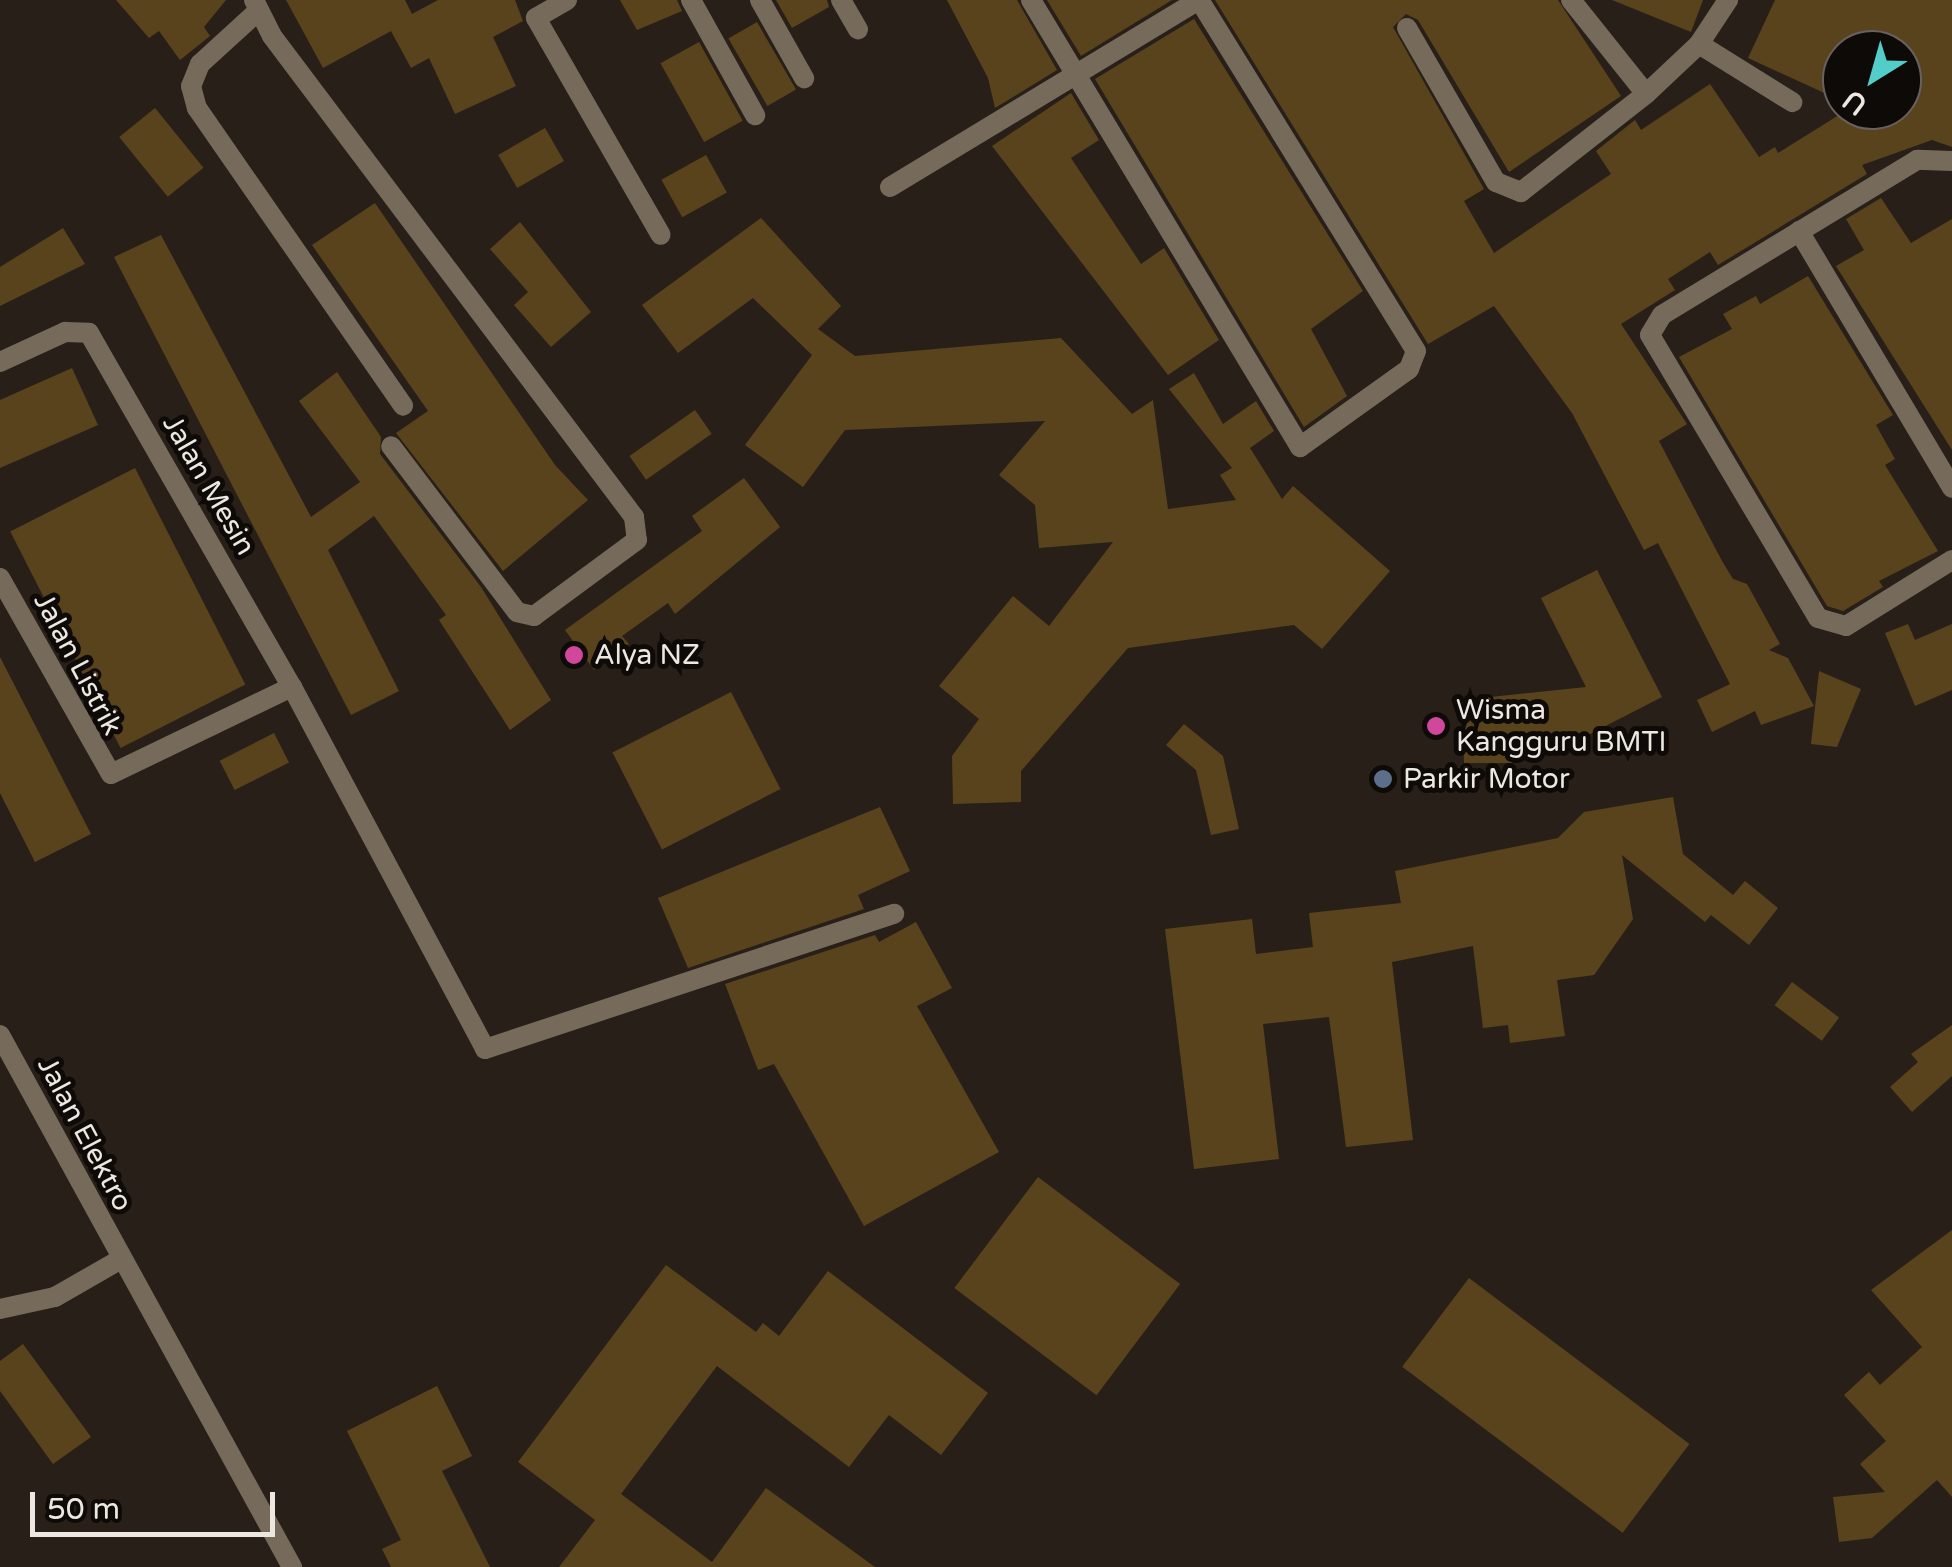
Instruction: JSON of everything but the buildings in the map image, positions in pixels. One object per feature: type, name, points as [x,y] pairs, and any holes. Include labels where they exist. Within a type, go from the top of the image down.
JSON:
[{"type":"street","points":[[567,0],[536,18],[660,235]]},
{"type":"street","points":[[691,0],[755,114]]},
{"type":"street","points":[[760,0],[804,78]]},
{"type":"street","points":[[841,0],[858,30]]},
{"type":"street","points":[[890,187],[1074,73],[1199,0],[1416,351],[1409,369],[1300,447],[1074,73],[1031,0]]},
{"type":"street","points":[[1570,0],[1646,94]]},
{"type":"street","points":[[1408,28],[1507,191],[1522,192],[1646,94],[1699,44],[1728,0]]},
{"type":"street","points":[[391,446],[516,612],[534,616],[636,540],[634,517],[256,6],[200,64],[191,86],[197,108],[403,406]]},
{"type":"street","points":[[1699,44],[1792,102]]},
{"type":"street","points":[[1952,161],[1918,160],[1652,324],[1653,349],[1818,618],[1846,626],[1952,560]]},
{"type":"street","points":[[1799,230],[1952,488]]},
{"type":"street","name":"Jalan Mesin","points":[[0,362],[65,332],[89,332],[292,687]]},
{"type":"street","name":"Jalan Listrik","points":[[0,578],[111,774],[292,687]]},
{"type":"street","points":[[292,687],[485,1049],[894,914]]},
{"type":"street","name":"Jalan Elektro","points":[[0,1035],[289,1566]]},
{"type":"street","points":[[0,1309],[55,1297],[121,1259]]},
{"type":"place","name":"Alya NZ","points":[[574,655]]},
{"type":"place","name":"Wisma Kangguru BMTI","points":[[1436,726]]},
{"type":"place","name":"Parkir Motor","points":[[1383,779]]}]
